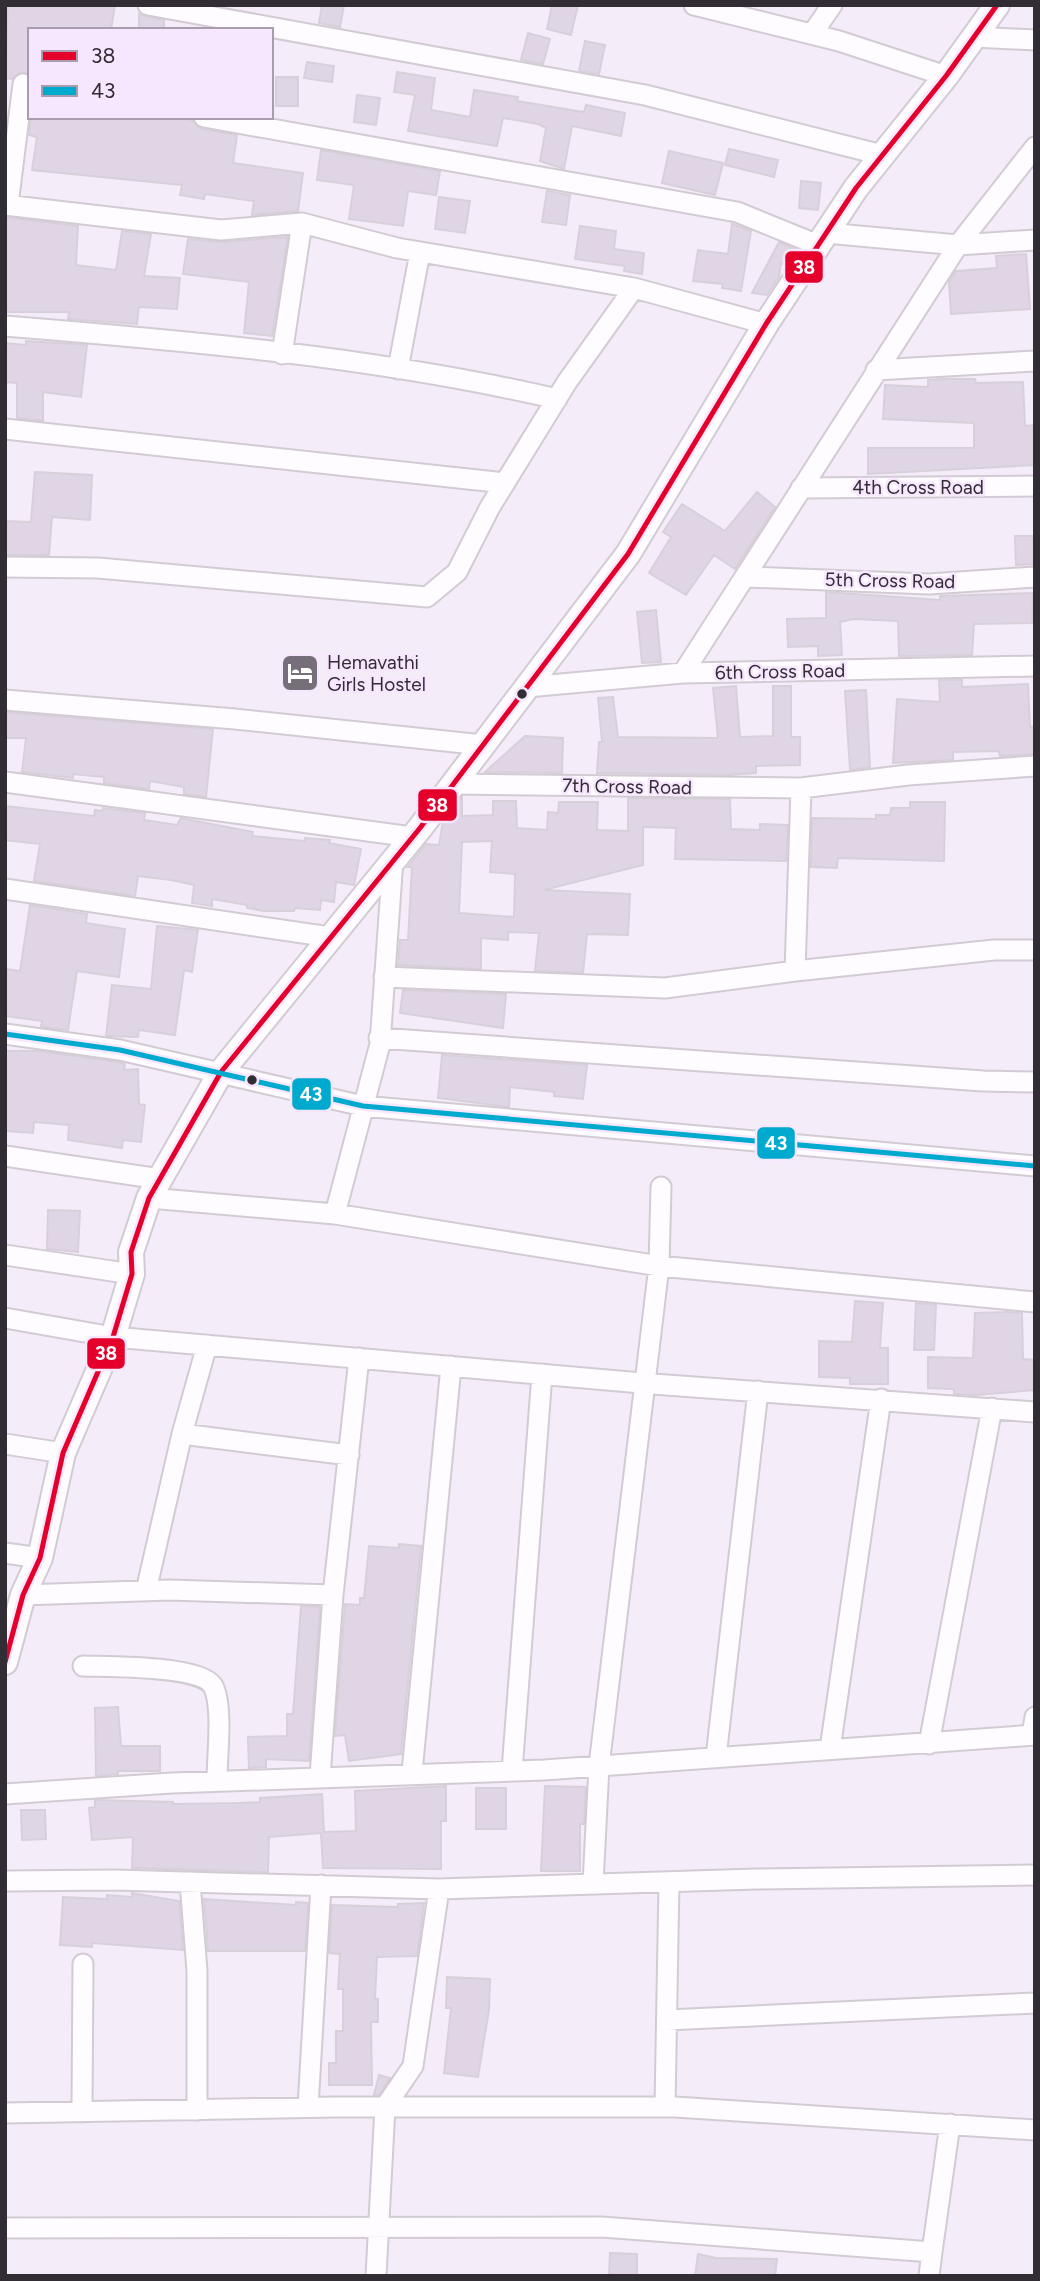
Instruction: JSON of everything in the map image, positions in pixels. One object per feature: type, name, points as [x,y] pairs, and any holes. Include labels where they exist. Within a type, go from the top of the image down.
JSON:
[{"type":"street","points":[[148,5],[645,96],[882,155]]},
{"type":"street","points":[[694,5],[812,34],[946,76]]},
{"type":"street","points":[[812,34],[832,5]]},
{"type":"street","points":[[5,1662],[23,1595],[40,1558],[63,1453],[113,1337],[132,1274],[131,1252],[155,1189],[221,1072],[412,837],[628,554],[766,324],[822,239],[882,155],[946,76],[997,5]]},
{"type":"street","points":[[974,37],[1035,40]]},
{"type":"street","points":[[19,84],[7,205],[221,230],[302,223],[420,252],[634,288],[766,324]]},
{"type":"street","points":[[215,119],[737,212],[822,239],[958,245],[1035,240]]},
{"type":"street","points":[[683,673],[958,245],[1035,148]]},
{"type":"street","points":[[282,354],[302,223]]},
{"type":"street","points":[[398,369],[420,252]]},
{"type":"street","points":[[5,567],[98,568],[427,597],[457,572],[505,483],[557,398],[634,288]]},
{"type":"street","points":[[5,326],[237,345],[282,354],[472,379],[557,398]]},
{"type":"street","points":[[876,370],[1035,361]]},
{"type":"street","points":[[5,429],[505,483]]},
{"type":"street","name":"4th Cross Road","points":[[801,488],[1035,486]]},
{"type":"street","name":"5th Cross Road","points":[[746,577],[929,584],[1035,577]]},
{"type":"street","name":"6th Cross Road","points":[[527,687],[683,673],[1035,666]]},
{"type":"street","points":[[5,700],[235,719],[483,745]]},
{"type":"street","name":"7th Cross Road","points":[[453,784],[801,788],[908,775],[1035,766]]},
{"type":"street","points":[[5,782],[412,837]]},
{"type":"street","points":[[795,971],[801,788]]},
{"type":"street","points":[[335,1214],[379,1038],[393,859]]},
{"type":"street","points":[[5,889],[330,937]]},
{"type":"street","points":[[384,977],[665,988],[994,950],[1035,950]]},
{"type":"street","points":[[5,1034],[120,1050],[362,1106],[1035,1166]]},
{"type":"street","points":[[379,1038],[1035,1082]]},
{"type":"street","points":[[5,1156],[155,1189],[335,1214],[659,1266],[1035,1302]]},
{"type":"street","points":[[593,1884],[599,1766],[659,1266],[661,1187]]},
{"type":"street","points":[[5,1255],[132,1274]]},
{"type":"street","points":[[5,1318],[113,1337],[643,1383],[1035,1412]]},
{"type":"street","points":[[146,1591],[181,1434],[206,1345]]},
{"type":"street","points":[[320,1777],[333,1595],[359,1358]]},
{"type":"street","points":[[412,1772],[451,1366]]},
{"type":"street","points":[[512,1771],[542,1374]]},
{"type":"street","points":[[716,1757],[758,1391]]},
{"type":"street","points":[[830,1749],[881,1399]]},
{"type":"street","points":[[929,1744],[992,1408]]},
{"type":"street","points":[[181,1434],[349,1455]]},
{"type":"street","points":[[5,1444],[63,1453]]},
{"type":"street","points":[[5,1553],[40,1558]]},
{"type":"street","points":[[23,1595],[146,1591],[333,1595]]},
{"type":"street","points":[[83,1666],[172,1671],[206,1678],[214,1686],[217,1701],[217,1781]]},
{"type":"street","points":[[5,1794],[217,1781],[599,1766],[929,1744],[1034,1729]]},
{"type":"street","points":[[5,1881],[190,1881],[439,1889],[669,1881],[1035,1875]]},
{"type":"street","points":[[190,1881],[197,1971],[197,2109]]},
{"type":"street","points":[[665,2107],[669,1881]]},
{"type":"street","points":[[308,2107],[321,1885]]},
{"type":"street","points":[[376,2276],[385,2107],[414,2066],[439,1889]]},
{"type":"street","points":[[82,2112],[83,1964]]},
{"type":"street","points":[[667,2020],[1035,2003]]},
{"type":"street","points":[[5,2113],[308,2107],[665,2107],[1035,2130]]},
{"type":"street","points":[[929,2276],[950,2124]]},
{"type":"street","points":[[5,2228],[602,2227],[932,2252]]},
{"type":"building","points":[[8,5],[115,5],[111,28],[28,28],[28,74],[19,73],[12,79],[5,78]]},
{"type":"building","points":[[322,5],[344,5],[340,27],[319,23]]},
{"type":"building","points":[[552,5],[578,5],[571,35],[547,29]]},
{"type":"building","points":[[139,14],[164,20],[164,28],[139,28]]},
{"type":"building","points":[[528,33],[550,39],[543,64],[521,60]]},
{"type":"building","points":[[585,41],[605,45],[599,74],[579,71]]},
{"type":"building","points":[[307,62],[334,66],[332,82],[304,78]]},
{"type":"building","points":[[397,72],[435,78],[431,110],[470,117],[474,90],[518,97],[517,101],[584,112],[586,105],[625,113],[621,136],[572,126],[564,169],[540,161],[546,128],[538,124],[503,118],[497,146],[408,131],[415,95],[394,92]]},
{"type":"building","points":[[276,77],[298,77],[298,106],[276,106]]},
{"type":"building","points":[[357,95],[380,98],[376,125],[354,122]]},
{"type":"building","points":[[31,119],[192,120],[202,129],[237,135],[233,163],[303,173],[298,211],[252,215],[254,201],[205,194],[204,199],[180,195],[182,185],[32,170],[37,137],[29,135]]},
{"type":"building","points":[[729,149],[778,160],[774,177],[725,165]]},
{"type":"building","points":[[321,150],[440,171],[436,195],[408,191],[403,226],[349,219],[354,185],[317,180]]},
{"type":"building","points":[[669,151],[723,163],[715,195],[662,183]]},
{"type":"building","points":[[801,181],[821,183],[818,210],[799,208]]},
{"type":"building","points":[[547,191],[570,195],[566,225],[542,222]]},
{"type":"building","points":[[439,197],[470,201],[465,233],[435,229]]},
{"type":"building","points":[[5,217],[78,226],[76,265],[116,270],[122,231],[151,234],[144,276],[180,278],[177,309],[139,307],[137,324],[68,319],[69,312],[5,312]]},
{"type":"building","points":[[732,224],[751,231],[741,291],[722,288],[723,284],[693,281],[698,250],[728,254]]},
{"type":"building","points":[[580,226],[616,231],[614,249],[644,253],[642,274],[624,271],[625,266],[575,259]]},
{"type":"building","points":[[288,237],[272,336],[244,333],[249,282],[183,274],[188,239],[222,242]]},
{"type":"building","points":[[779,242],[797,250],[787,266],[781,263],[779,277],[767,295],[752,293]]},
{"type":"building","points":[[1026,254],[1030,309],[951,314],[949,282],[956,271],[997,268],[996,256]]},
{"type":"building","points":[[26,341],[87,345],[81,397],[43,392],[43,421],[17,418],[17,383],[5,382],[5,343],[26,345]]},
{"type":"building","points":[[975,379],[976,383],[1023,382],[1025,426],[1035,425],[1035,465],[868,474],[868,448],[974,448],[974,423],[883,419],[885,385],[928,387],[928,380]]},
{"type":"building","points":[[35,472],[92,475],[90,520],[52,517],[49,555],[5,555],[5,521],[31,522]]},
{"type":"building","points":[[757,492],[775,507],[735,569],[714,555],[686,595],[649,573],[671,537],[663,532],[682,504],[725,531]]},
{"type":"building","points":[[1015,536],[1035,536],[1035,564],[1016,565]]},
{"type":"building","points":[[826,592],[940,600],[940,596],[1033,593],[1032,623],[974,624],[972,655],[899,656],[898,621],[854,619],[840,622],[842,655],[818,656],[818,646],[788,647],[787,619],[826,618]]},
{"type":"building","points":[[656,610],[661,662],[642,663],[637,612]]},
{"type":"building","points":[[939,680],[962,680],[962,687],[1028,684],[1030,727],[1035,726],[1035,754],[1000,756],[999,751],[953,752],[953,760],[893,763],[897,699],[940,702]]},
{"type":"building","points":[[736,686],[740,737],[773,736],[773,686],[791,686],[791,737],[800,737],[800,765],[756,766],[756,773],[729,775],[597,773],[599,742],[602,742],[598,698],[613,697],[618,737],[718,738],[713,688]]},
{"type":"building","points":[[866,690],[870,767],[850,770],[845,691]]},
{"type":"building","points":[[5,712],[213,729],[206,797],[184,794],[184,787],[150,781],[149,789],[104,783],[104,777],[73,774],[73,778],[22,772],[26,738],[5,738]]},
{"type":"building","points":[[525,736],[563,738],[562,773],[485,772]]},
{"type":"building","points":[[462,797],[462,816],[493,815],[493,801],[516,801],[517,828],[547,830],[548,812],[558,813],[559,802],[598,802],[597,830],[628,831],[628,798],[730,799],[731,829],[760,830],[760,824],[788,825],[786,861],[675,859],[676,828],[643,827],[643,865],[544,890],[630,894],[628,935],[587,934],[583,973],[535,971],[539,933],[508,932],[508,940],[481,938],[481,969],[398,965],[400,940],[408,940],[412,867],[408,867],[426,844],[439,845],[443,822]],"holes":[[[492,841],[490,872],[515,874],[514,917],[459,913],[462,842]]]},
{"type":"building","points":[[910,802],[945,802],[944,861],[838,858],[837,868],[811,867],[812,818],[876,819],[876,815],[890,815],[891,808],[910,808]]},
{"type":"building","points":[[5,806],[94,816],[95,810],[102,811],[103,808],[145,813],[144,820],[177,825],[181,818],[253,832],[252,836],[305,841],[305,838],[330,840],[329,843],[361,849],[354,885],[336,882],[334,902],[321,900],[320,910],[295,908],[294,911],[264,911],[212,899],[212,906],[192,903],[194,885],[171,880],[138,876],[135,896],[34,881],[40,844],[5,840]]},
{"type":"building","points":[[30,905],[87,914],[86,923],[125,929],[119,977],[77,971],[68,1030],[41,1027],[42,1021],[5,1016],[5,969],[20,971]]},
{"type":"building","points":[[157,926],[198,930],[192,972],[184,970],[175,1035],[139,1030],[138,1037],[106,1036],[112,985],[151,989]]},
{"type":"building","points":[[403,990],[506,994],[503,1028],[400,1013]]},
{"type":"building","points":[[5,1051],[38,1051],[118,1062],[125,1064],[124,1070],[138,1069],[139,1104],[145,1105],[141,1142],[123,1140],[122,1148],[68,1140],[69,1125],[34,1122],[33,1133],[5,1131]]},
{"type":"building","points":[[442,1055],[587,1065],[583,1099],[554,1096],[554,1092],[510,1087],[509,1107],[438,1098]]},
{"type":"building","points":[[48,1210],[80,1211],[78,1252],[47,1249]]},
{"type":"building","points":[[855,1301],[883,1303],[880,1348],[888,1348],[888,1384],[850,1384],[850,1378],[819,1377],[819,1341],[852,1342]]},
{"type":"building","points":[[916,1303],[936,1305],[934,1350],[914,1350]]},
{"type":"building","points":[[975,1313],[1022,1313],[1023,1359],[1035,1360],[1035,1390],[976,1395],[954,1394],[954,1389],[928,1388],[928,1357],[973,1358]]},
{"type":"building","points":[[399,1544],[421,1546],[401,1754],[349,1761],[345,1735],[335,1736],[345,1604],[360,1605],[360,1598],[364,1598],[369,1546],[399,1548]]},
{"type":"building","points":[[301,1606],[320,1607],[309,1761],[266,1759],[266,1767],[249,1768],[248,1737],[287,1736],[287,1714],[293,1714]]},
{"type":"building","points":[[118,1707],[121,1746],[160,1746],[160,1771],[118,1771],[118,1774],[96,1776],[95,1708]]},
{"type":"building","points":[[446,1786],[446,1821],[441,1821],[441,1869],[323,1868],[321,1833],[269,1837],[268,1872],[132,1868],[133,1837],[92,1840],[89,1808],[95,1807],[95,1800],[173,1804],[238,1803],[260,1802],[260,1798],[322,1794],[324,1832],[356,1831],[355,1791]]},
{"type":"building","points":[[545,1786],[586,1787],[584,1824],[580,1824],[580,1871],[541,1871]]},
{"type":"building","points":[[476,1788],[506,1788],[506,1829],[476,1829]]},
{"type":"building","points":[[21,1810],[45,1810],[46,1839],[22,1840]]},
{"type":"building","points":[[132,1893],[179,1901],[183,1950],[92,1943],[92,1947],[60,1945],[63,1897],[107,1899],[107,1895],[132,1897]]},
{"type":"building","points":[[204,1899],[296,1905],[296,1902],[308,1903],[305,1951],[208,1951]]},
{"type":"building","points":[[424,1903],[417,1956],[377,1957],[375,1999],[378,1999],[378,2022],[371,2022],[372,2085],[329,2085],[329,2063],[336,2063],[336,2031],[343,2031],[343,1989],[338,1989],[340,1954],[329,1953],[332,1905],[398,1907],[398,1904]]},
{"type":"building","points":[[447,1977],[490,1979],[489,2010],[478,2077],[444,2073],[451,2008],[446,2008]]},
{"type":"building","points":[[379,2075],[390,2078],[379,2095],[374,2095]]},
{"type":"building","points":[[610,2253],[637,2254],[637,2276],[609,2276]]},
{"type":"building","points":[[698,2254],[716,2258],[777,2259],[775,2276],[695,2276]]},
{"type":"transit line","name":"38","points":[[5,1662],[23,1595],[40,1558],[63,1453],[113,1337],[132,1274],[131,1252],[149,1198],[221,1072],[420,828],[628,554],[766,324],[856,188],[946,76],[997,5]]},
{"type":"transit line","name":"43","points":[[5,1034],[120,1050],[363,1106],[1035,1166]]},
{"type":"place","name":"Hemavathi Girls Hostel","points":[[300,673]]}]
